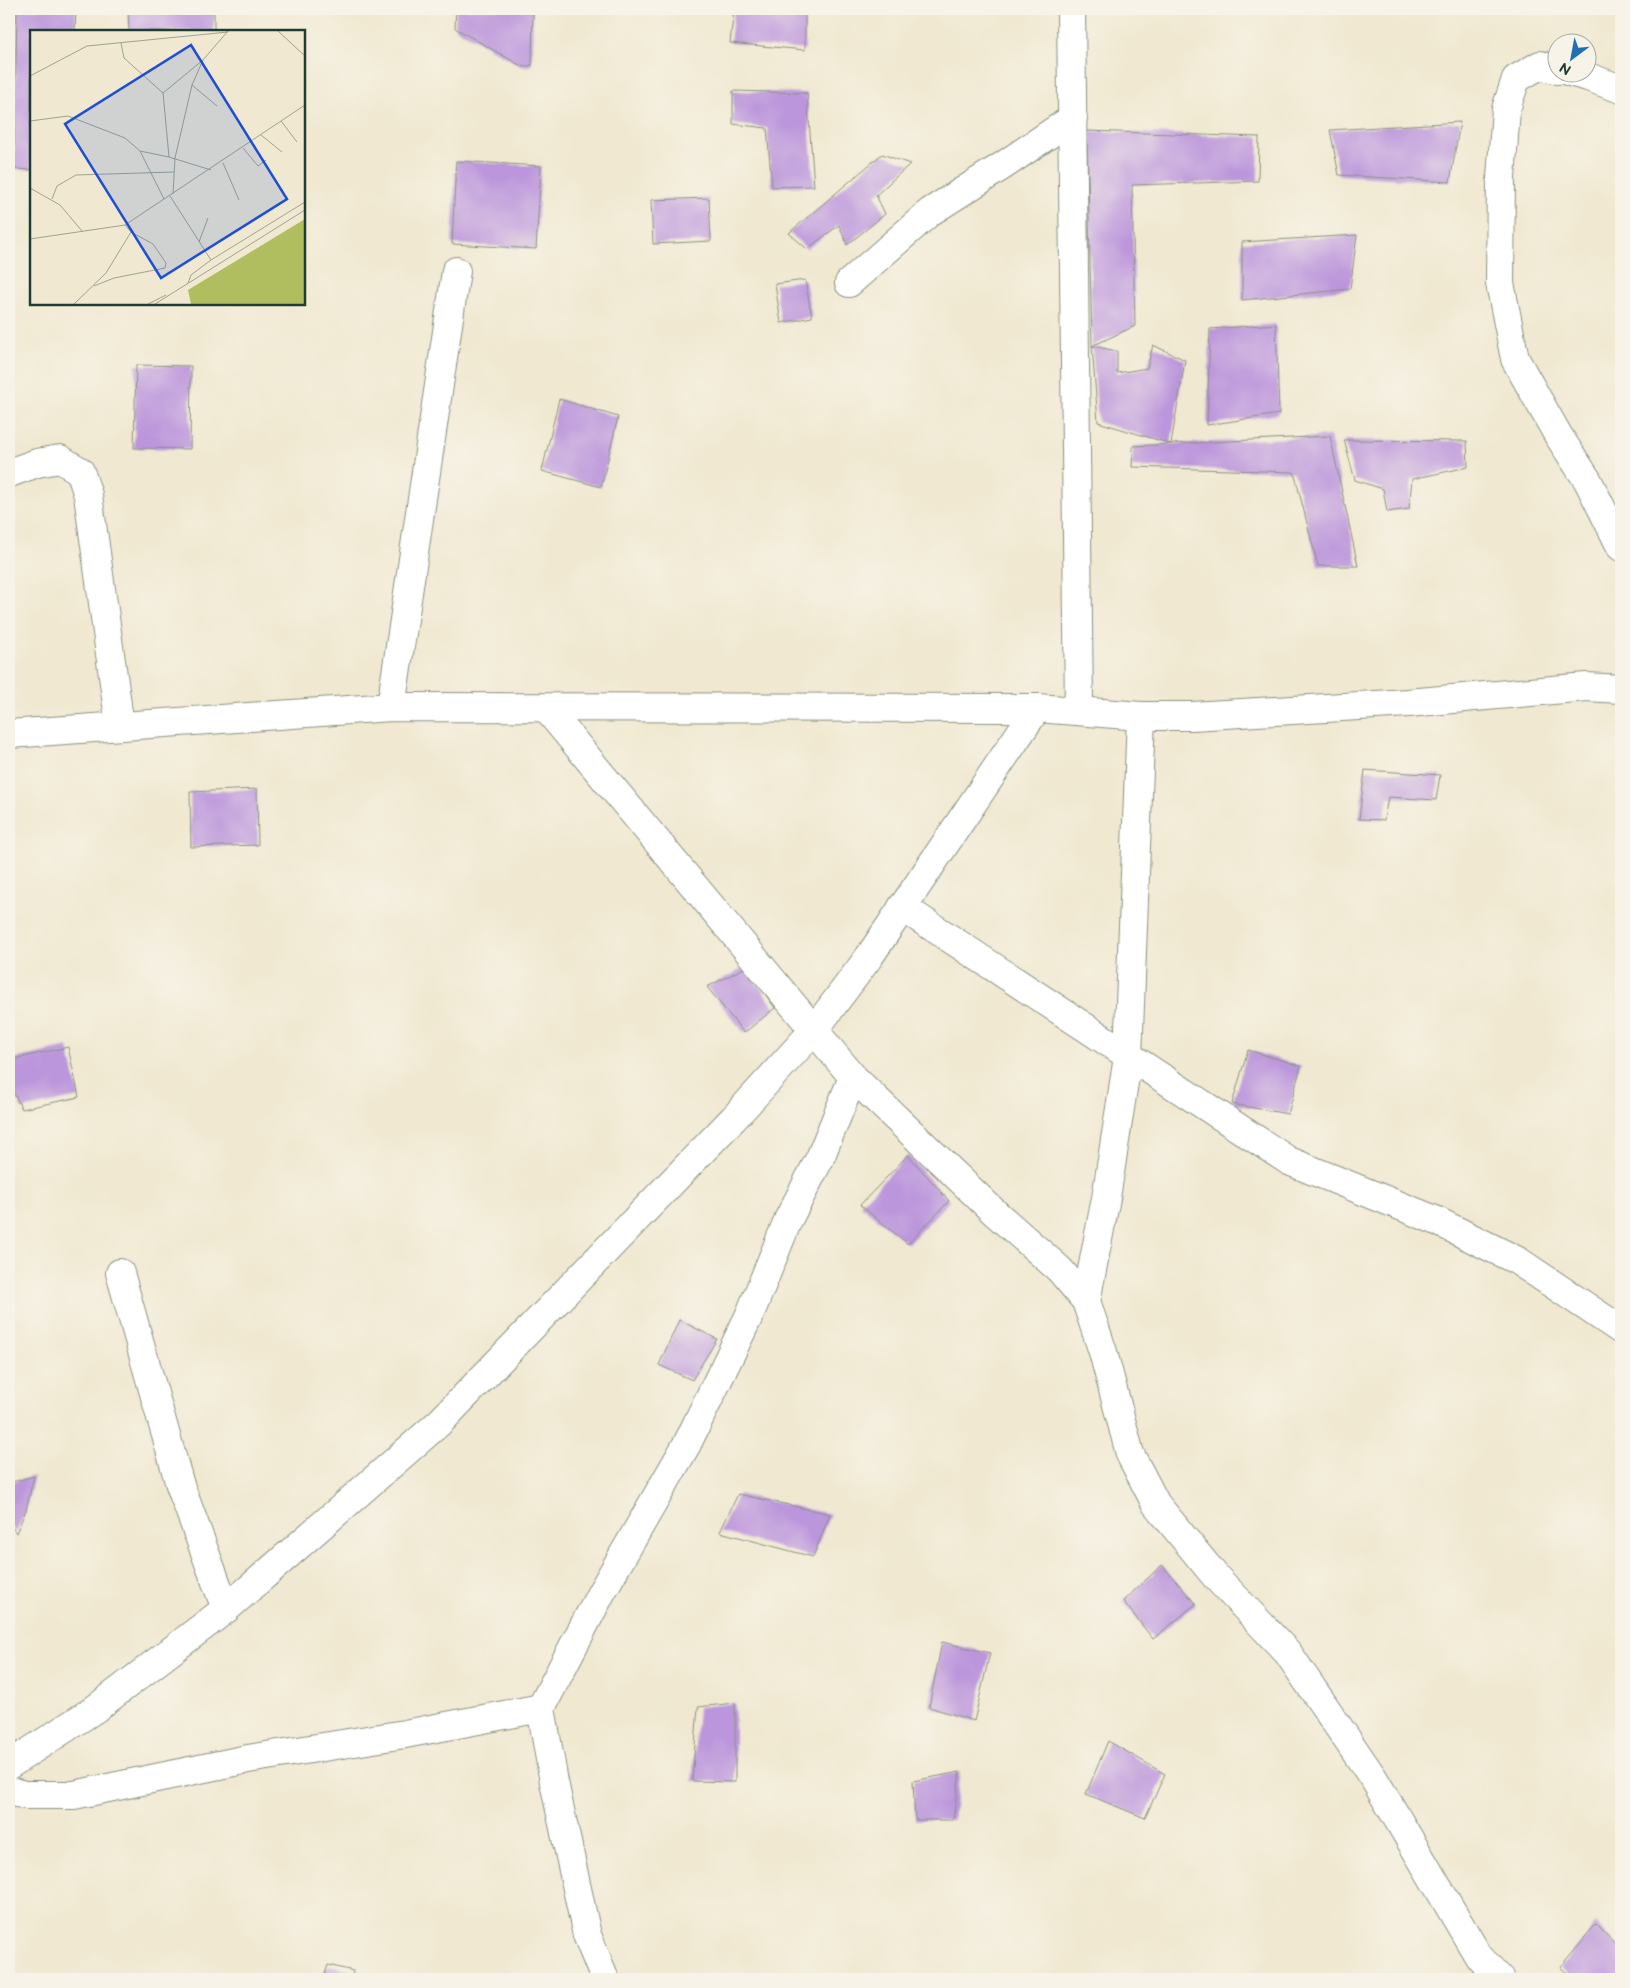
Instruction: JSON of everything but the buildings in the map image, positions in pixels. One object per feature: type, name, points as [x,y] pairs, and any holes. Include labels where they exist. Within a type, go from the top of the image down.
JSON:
[{"type":"street","points":[[1071,9],[1079,710]]},
{"type":"street","points":[[1548,67],[1540,65],[1516,79],[1506,109],[1501,178],[1500,283],[1516,358],[1558,435],[1588,482],[1621,547]]},
{"type":"street","points":[[1598,81],[1621,89]]},
{"type":"street","points":[[850,283],[930,212],[1073,118]]},
{"type":"street","points":[[391,707],[456,271]]},
{"type":"street","points":[[9,473],[37,463],[60,459],[80,471],[88,495],[91,514],[120,726]]},
{"type":"street","points":[[9,734],[391,707],[1037,708],[1142,716],[1192,716],[1408,704],[1586,686],[1621,689]]},
{"type":"street","points":[[546,708],[853,1077],[992,1212],[1060,1270],[1086,1301],[1103,1352],[1130,1454],[1156,1504],[1216,1577],[1288,1654],[1374,1779],[1479,1958],[1500,1979]]},
{"type":"street","points":[[9,1765],[95,1709],[226,1609],[440,1422],[734,1118],[814,1029],[869,957],[1037,708]]},
{"type":"street","points":[[1086,1301],[1106,1198],[1128,1057],[1142,716]]},
{"type":"street","points":[[902,907],[1289,1161],[1435,1220],[1518,1261],[1621,1330]]},
{"type":"street","points":[[605,1979],[587,1935],[554,1782],[541,1708],[601,1593],[687,1444],[750,1314],[788,1220],[820,1158],[853,1077]]},
{"type":"street","points":[[120,1272],[180,1485],[226,1609]]},
{"type":"street","points":[[9,1791],[25,1795],[74,1795],[248,1759],[405,1734],[541,1708]]}]
